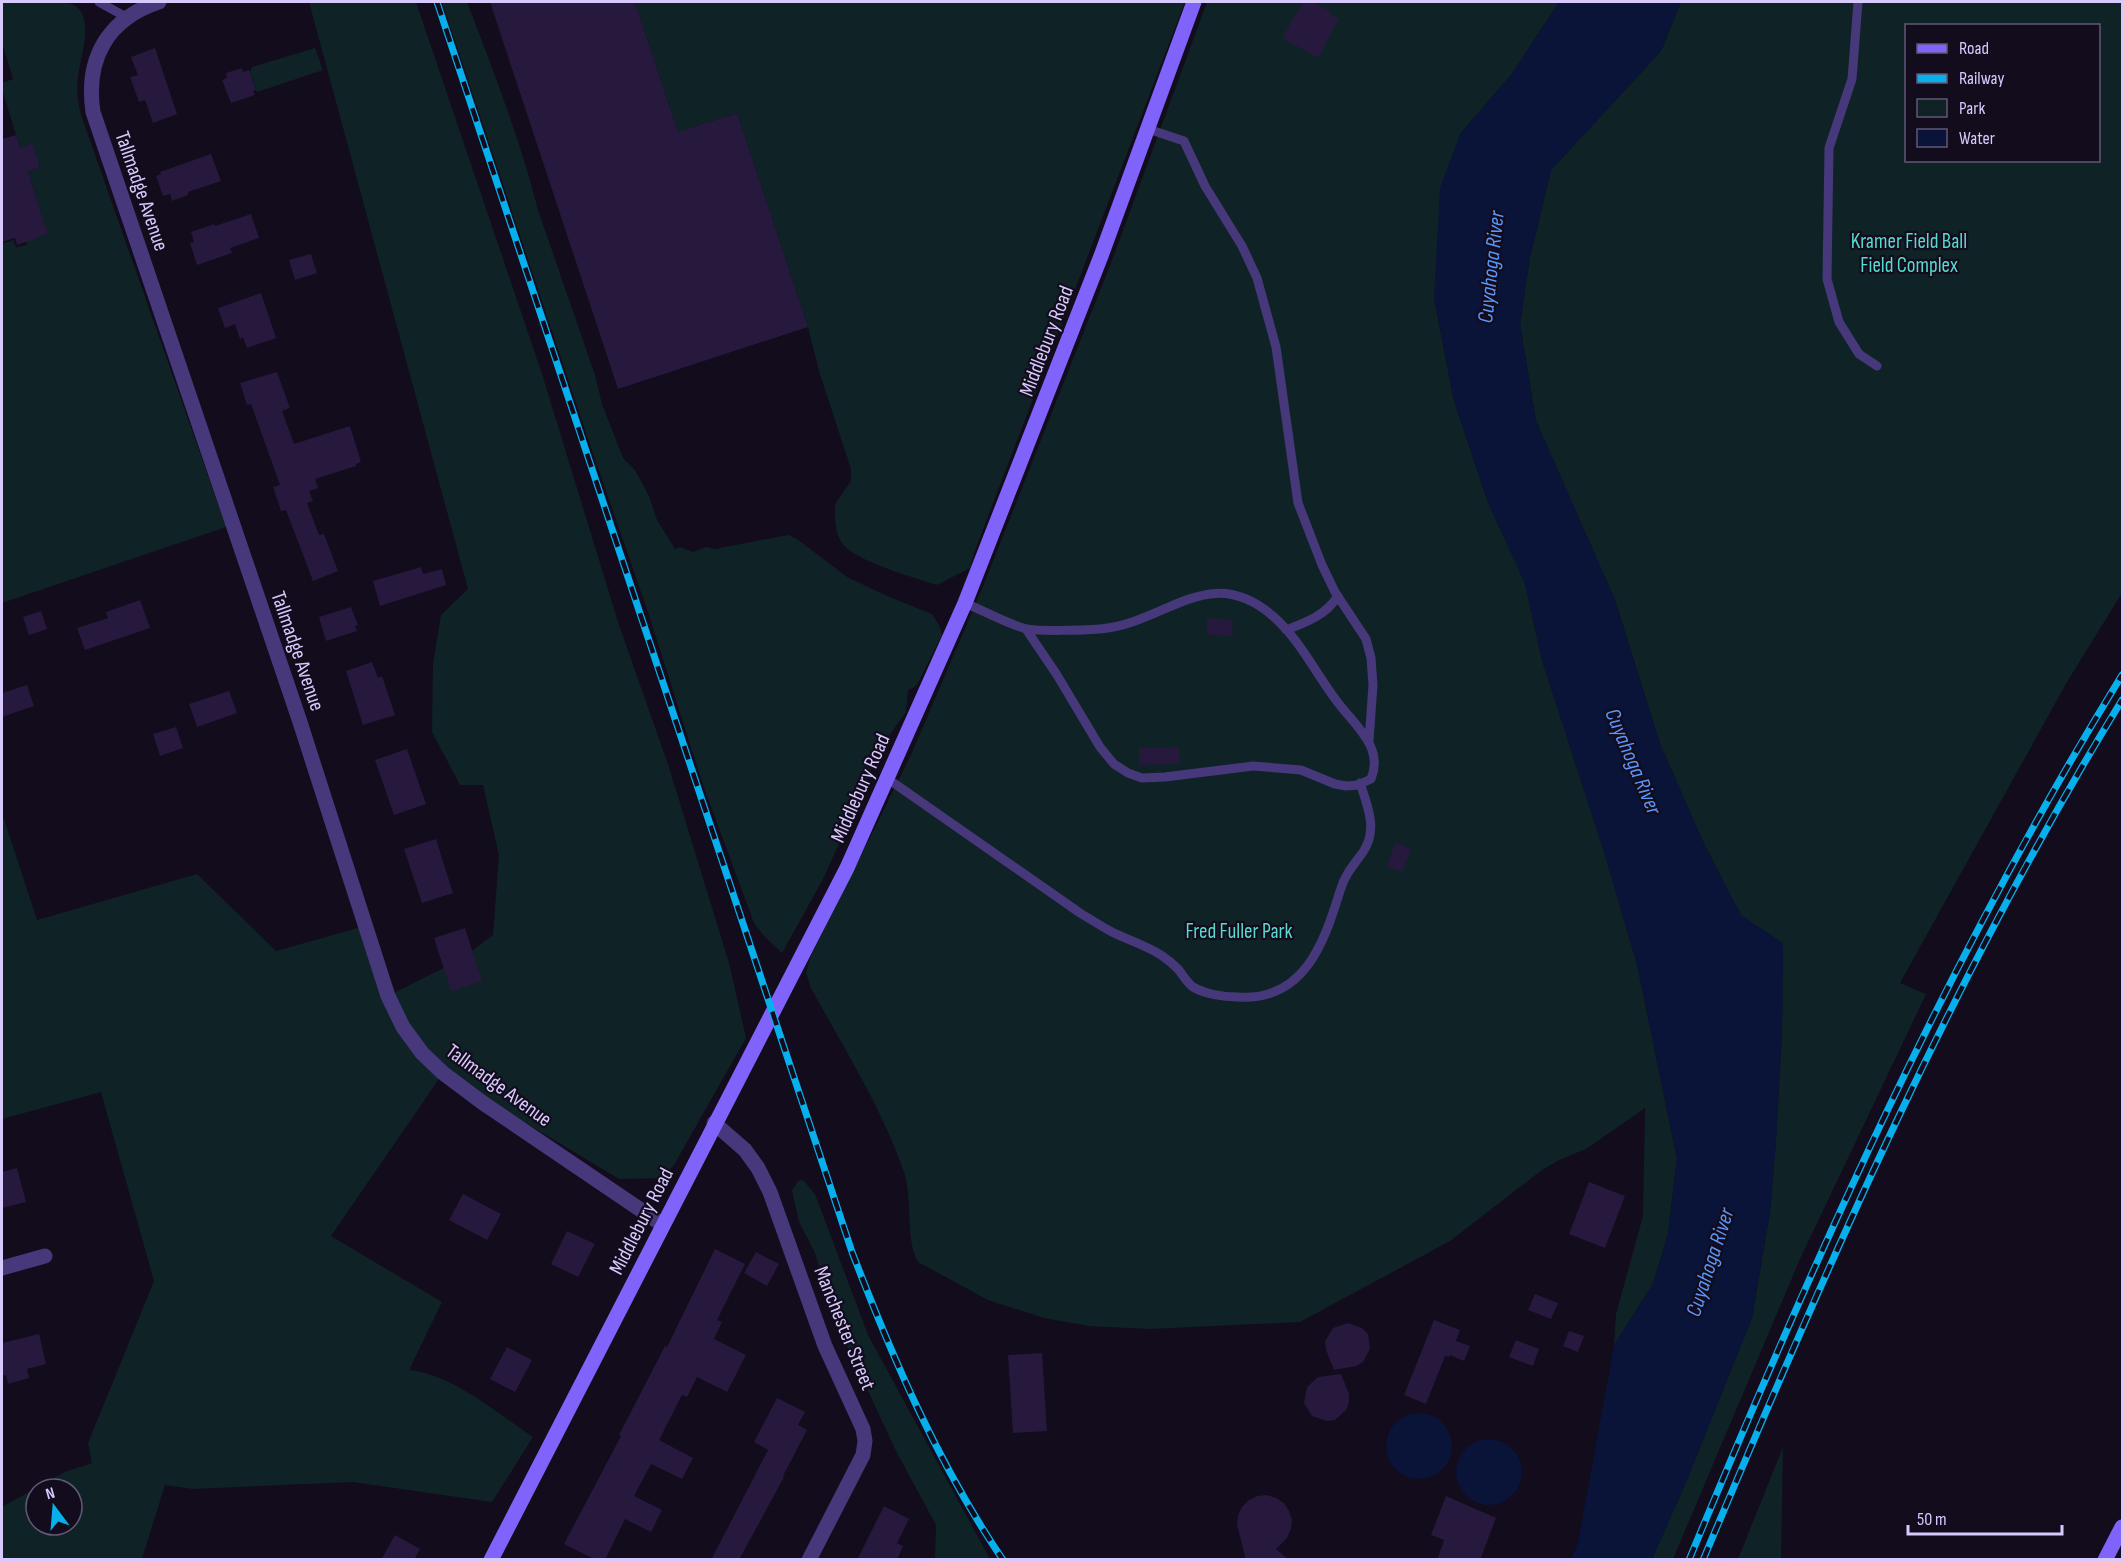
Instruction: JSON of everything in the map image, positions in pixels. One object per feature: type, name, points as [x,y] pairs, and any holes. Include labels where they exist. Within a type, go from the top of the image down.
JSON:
[{"type":"street","name":"Tallmadge Avenue","points":[[159,2],[126,17],[106,39],[96,60],[90,90],[93,112],[299,719],[388,996],[403,1027],[422,1053],[443,1073],[491,1109],[663,1225]]},
{"type":"street","name":"Middlebury Road","points":[[491,1560],[847,867],[888,779],[965,603],[1059,365],[1194,2]]},
{"type":"street","name":"Manchester Street","points":[[714,1123],[745,1150],[758,1168],[770,1192],[825,1346],[863,1430],[865,1441],[863,1455],[808,1560]]},
{"type":"street","points":[[2,1268],[45,1256]]},
{"type":"street","points":[[2105,1560],[2122,1527]]},
{"type":"lane","points":[[99,2],[126,17]]},
{"type":"lane","points":[[1858,2],[1852,79],[1829,148],[1827,279],[1839,322],[1859,354],[1877,366]]},
{"type":"lane","points":[[1026,629],[1057,675],[1100,747],[1114,764],[1128,773],[1142,778],[1165,777],[1252,766],[1301,770],[1335,784],[1346,786],[1371,778],[1374,772],[1370,741],[1373,685],[1371,658],[1366,639],[1338,596],[1322,565],[1298,503],[1276,347],[1257,278],[1242,246],[1205,186],[1184,141],[1148,129]]},
{"type":"lane","points":[[965,603],[1026,629],[1100,629],[1121,626],[1156,614],[1195,596],[1211,592],[1234,596],[1257,606],[1286,630],[1322,682],[1370,741]]},
{"type":"lane","points":[[1286,630],[1310,621],[1324,612],[1338,596]]},
{"type":"lane","points":[[888,779],[1080,913],[1162,956],[1177,968],[1191,986],[1223,997],[1241,998],[1275,992],[1290,983],[1322,944],[1343,880],[1370,839],[1372,824],[1360,783]]},
{"type":"green space","points":[[2,2],[63,2],[74,5],[81,12],[85,22],[85,33],[77,82],[81,115],[226,527],[2,603],[2,244],[13,240],[16,247],[27,245],[26,241],[48,234],[28,172],[40,167],[32,144],[20,148],[2,89],[2,83],[13,79],[2,43]]},
{"type":"green space","points":[[309,2],[416,2],[542,374],[619,625],[668,764],[729,963],[746,1038],[674,1165],[661,1178],[619,1179],[443,1073],[331,1236],[442,1302],[409,1370],[425,1373],[458,1387],[533,1437],[492,1502],[353,1482],[193,1489],[165,1485],[142,1559],[2,1559],[2,1507],[24,1495],[24,1537],[84,1537],[84,1477],[56,1477],[92,1463],[88,1443],[154,1281],[101,1092],[2,1119],[2,813],[37,920],[197,874],[276,951],[365,926],[388,996],[461,959],[493,935],[499,855],[483,785],[460,785],[432,732],[433,664],[441,615],[468,589]]},
{"type":"green space","points":[[442,2],[467,2],[514,131],[538,210],[595,375],[602,404],[623,458],[635,470],[649,496],[657,520],[675,549],[680,547],[693,552],[706,547],[715,549],[788,535],[797,539],[847,577],[932,614],[940,627],[942,635],[919,681],[915,687],[908,690],[906,712],[878,751],[858,803],[822,881],[782,953],[754,923],[703,785],[649,615]]},
{"type":"green space","points":[[635,2],[1185,2],[970,568],[937,585],[872,563],[850,550],[840,540],[836,525],[835,504],[851,481],[851,469],[819,371],[808,327],[737,113],[678,132]]},
{"type":"green space","name":"Fred Fuller Park","points":[[1207,2],[1559,2],[1512,74],[1460,134],[1434,298],[1454,401],[1487,500],[1525,583],[1542,660],[1603,848],[1637,964],[1677,1159],[1668,1234],[1653,1284],[1614,1345],[1616,1314],[1643,1216],[1645,1108],[1586,1149],[1542,1170],[1450,1241],[1300,1322],[1149,1329],[1089,1326],[1044,1318],[988,1300],[918,1262],[910,1231],[907,1183],[895,1148],[861,1078],[811,988],[806,973],[810,958],[910,757],[984,584],[1111,263]]},
{"type":"green space","name":"Kramer Field Ball Field Complex","points":[[1681,2],[2122,2],[2122,593],[2067,682],[1900,983],[1926,994],[1800,1259],[1673,1559],[1652,1559],[1686,1482],[1752,1318],[1770,1212],[1776,1140],[1782,1031],[1783,944],[1741,916],[1704,844],[1660,744],[1615,600],[1536,421],[1520,324],[1530,257],[1551,170],[1661,51]]},
{"type":"green space","points":[[315,48],[323,70],[257,92],[250,72],[252,67]]},
{"type":"green space","points":[[803,1180],[815,1194],[868,1335],[990,1559],[935,1559],[936,1525],[896,1451],[835,1320],[815,1253],[799,1222],[792,1190],[798,1181]]},
{"type":"green space","points":[[1783,1447],[1781,1559],[1738,1559]]},
{"type":"water","name":"Cuyahoga River","points":[[1559,2],[1681,2],[1661,51],[1551,170],[1530,257],[1520,324],[1536,421],[1615,600],[1660,744],[1704,844],[1741,915],[1783,943],[1782,1031],[1776,1140],[1770,1212],[1752,1318],[1686,1482],[1652,1559],[1571,1559],[1578,1543],[1614,1345],[1653,1284],[1668,1234],[1677,1159],[1637,964],[1542,660],[1525,583],[1487,500],[1454,401],[1434,298],[1440,188],[1460,134],[1512,74]]},
{"type":"water","points":[[1412,1413],[1426,1413],[1438,1418],[1447,1427],[1452,1446],[1450,1459],[1443,1470],[1426,1479],[1412,1479],[1400,1474],[1391,1465],[1386,1453],[1386,1439],[1391,1427],[1400,1418]]},
{"type":"water","points":[[1482,1439],[1496,1439],[1508,1444],[1517,1453],[1522,1472],[1520,1485],[1513,1496],[1496,1505],[1482,1505],[1470,1500],[1461,1491],[1456,1479],[1456,1465],[1461,1453],[1470,1444]]},
{"type":"building","points":[[490,2],[635,2],[678,132],[737,113],[808,327],[618,389]]},
{"type":"building","points":[[1303,2],[1313,2],[1339,19],[1318,58],[1282,38]]},
{"type":"building","points":[[155,48],[177,114],[153,123],[145,100],[139,102],[130,77],[138,75],[131,57]]},
{"type":"building","points":[[242,68],[243,72],[249,70],[256,90],[253,91],[255,95],[231,103],[222,80],[227,78],[226,73]]},
{"type":"building","points":[[16,135],[20,148],[32,143],[40,167],[28,172],[48,234],[17,245],[15,238],[2,242],[2,139]]},
{"type":"building","points":[[211,154],[221,181],[188,192],[188,195],[172,201],[170,194],[163,196],[156,176],[161,174],[160,172]]},
{"type":"building","points":[[251,214],[259,238],[230,248],[232,253],[197,265],[190,243],[194,242],[191,232]]},
{"type":"building","points":[[311,254],[317,273],[295,280],[289,260]]},
{"type":"building","points":[[261,293],[276,338],[247,348],[243,337],[240,339],[235,324],[225,328],[218,308]]},
{"type":"building","points":[[277,372],[290,408],[282,411],[294,444],[350,426],[361,462],[356,466],[315,479],[318,488],[309,491],[313,501],[307,503],[319,535],[324,534],[338,571],[313,581],[286,510],[281,511],[273,487],[280,485],[251,404],[247,405],[240,383]]},
{"type":"building","points":[[421,567],[423,574],[442,569],[446,585],[380,606],[373,581]]},
{"type":"building","points":[[140,600],[150,628],[85,650],[77,628],[108,618],[106,612]]},
{"type":"building","points":[[351,607],[358,625],[355,626],[357,631],[326,641],[319,617]]},
{"type":"building","points":[[41,611],[47,629],[29,635],[23,617]]},
{"type":"building","points":[[1207,618],[1233,620],[1232,636],[1207,635]]},
{"type":"building","points":[[372,662],[378,678],[382,676],[395,715],[363,725],[346,671]]},
{"type":"building","points":[[27,685],[34,706],[2,717],[2,693]]},
{"type":"building","points":[[229,691],[237,713],[197,727],[189,704]]},
{"type":"building","points":[[176,727],[183,748],[160,756],[153,734]]},
{"type":"building","points":[[1179,747],[1180,764],[1139,765],[1139,748]]},
{"type":"building","points":[[407,749],[426,804],[394,815],[375,760]]},
{"type":"building","points":[[436,839],[453,893],[422,903],[404,849]]},
{"type":"building","points":[[1395,843],[1411,849],[1403,872],[1387,866]]},
{"type":"building","points":[[465,928],[482,981],[451,991],[434,938]]},
{"type":"building","points":[[17,1168],[26,1202],[2,1208],[2,1172]]},
{"type":"building","points":[[1589,1182],[1625,1196],[1605,1248],[1569,1234]]},
{"type":"building","points":[[463,1194],[501,1214],[487,1240],[449,1220]]},
{"type":"building","points":[[567,1231],[595,1244],[578,1277],[551,1264]]},
{"type":"building","points":[[715,1249],[745,1264],[717,1320],[722,1322],[714,1339],[746,1355],[727,1392],[697,1377],[687,1397],[682,1395],[659,1440],[693,1458],[682,1479],[651,1464],[634,1496],[662,1510],[651,1532],[625,1519],[605,1560],[596,1560],[564,1544],[665,1346],[667,1347]]},
{"type":"building","points":[[756,1252],[779,1264],[767,1286],[744,1273]]},
{"type":"building","points":[[1535,1294],[1558,1303],[1551,1319],[1528,1310]]},
{"type":"building","points":[[1434,1320],[1460,1330],[1456,1341],[1470,1346],[1464,1361],[1450,1355],[1445,1356],[1426,1404],[1404,1395]]},
{"type":"building","points":[[1348,1323],[1362,1328],[1368,1334],[1370,1349],[1363,1362],[1356,1366],[1334,1370],[1325,1341],[1333,1328]]},
{"type":"building","points":[[1569,1331],[1584,1336],[1578,1352],[1563,1346]]},
{"type":"building","points":[[39,1334],[46,1364],[27,1369],[29,1378],[8,1384],[6,1375],[2,1376],[2,1343]]},
{"type":"building","points":[[1516,1340],[1539,1349],[1533,1366],[1509,1357]]},
{"type":"building","points":[[507,1347],[532,1360],[515,1392],[490,1379]]},
{"type":"building","points":[[1042,1353],[1047,1431],[1013,1433],[1008,1355]]},
{"type":"building","points":[[1341,1374],[1349,1394],[1346,1410],[1335,1420],[1327,1421],[1312,1416],[1304,1403],[1307,1387],[1318,1377]]},
{"type":"building","points":[[777,1398],[805,1412],[798,1425],[807,1430],[739,1560],[711,1560],[768,1450],[754,1442]]},
{"type":"building","points":[[1267,1495],[1284,1503],[1289,1511],[1292,1520],[1291,1529],[1287,1538],[1276,1549],[1289,1560],[1246,1560],[1237,1525],[1238,1515],[1249,1500]]},
{"type":"building","points":[[1446,1496],[1496,1518],[1480,1560],[1437,1560],[1444,1540],[1431,1535]]},
{"type":"building","points":[[884,1506],[909,1519],[897,1543],[903,1546],[897,1560],[857,1560]]},
{"type":"building","points":[[395,1535],[420,1549],[414,1560],[381,1560]]},
{"type":"railway","points":[[437,2],[852,1252],[884,1332],[937,1449],[1003,1560]]},
{"type":"railway","points":[[1689,1560],[1786,1333],[1888,1108],[2000,889],[2059,781],[2122,675]]},
{"type":"railway","points":[[1703,1560],[1797,1339],[1896,1121],[2004,908],[2061,803],[2122,700]]}]
